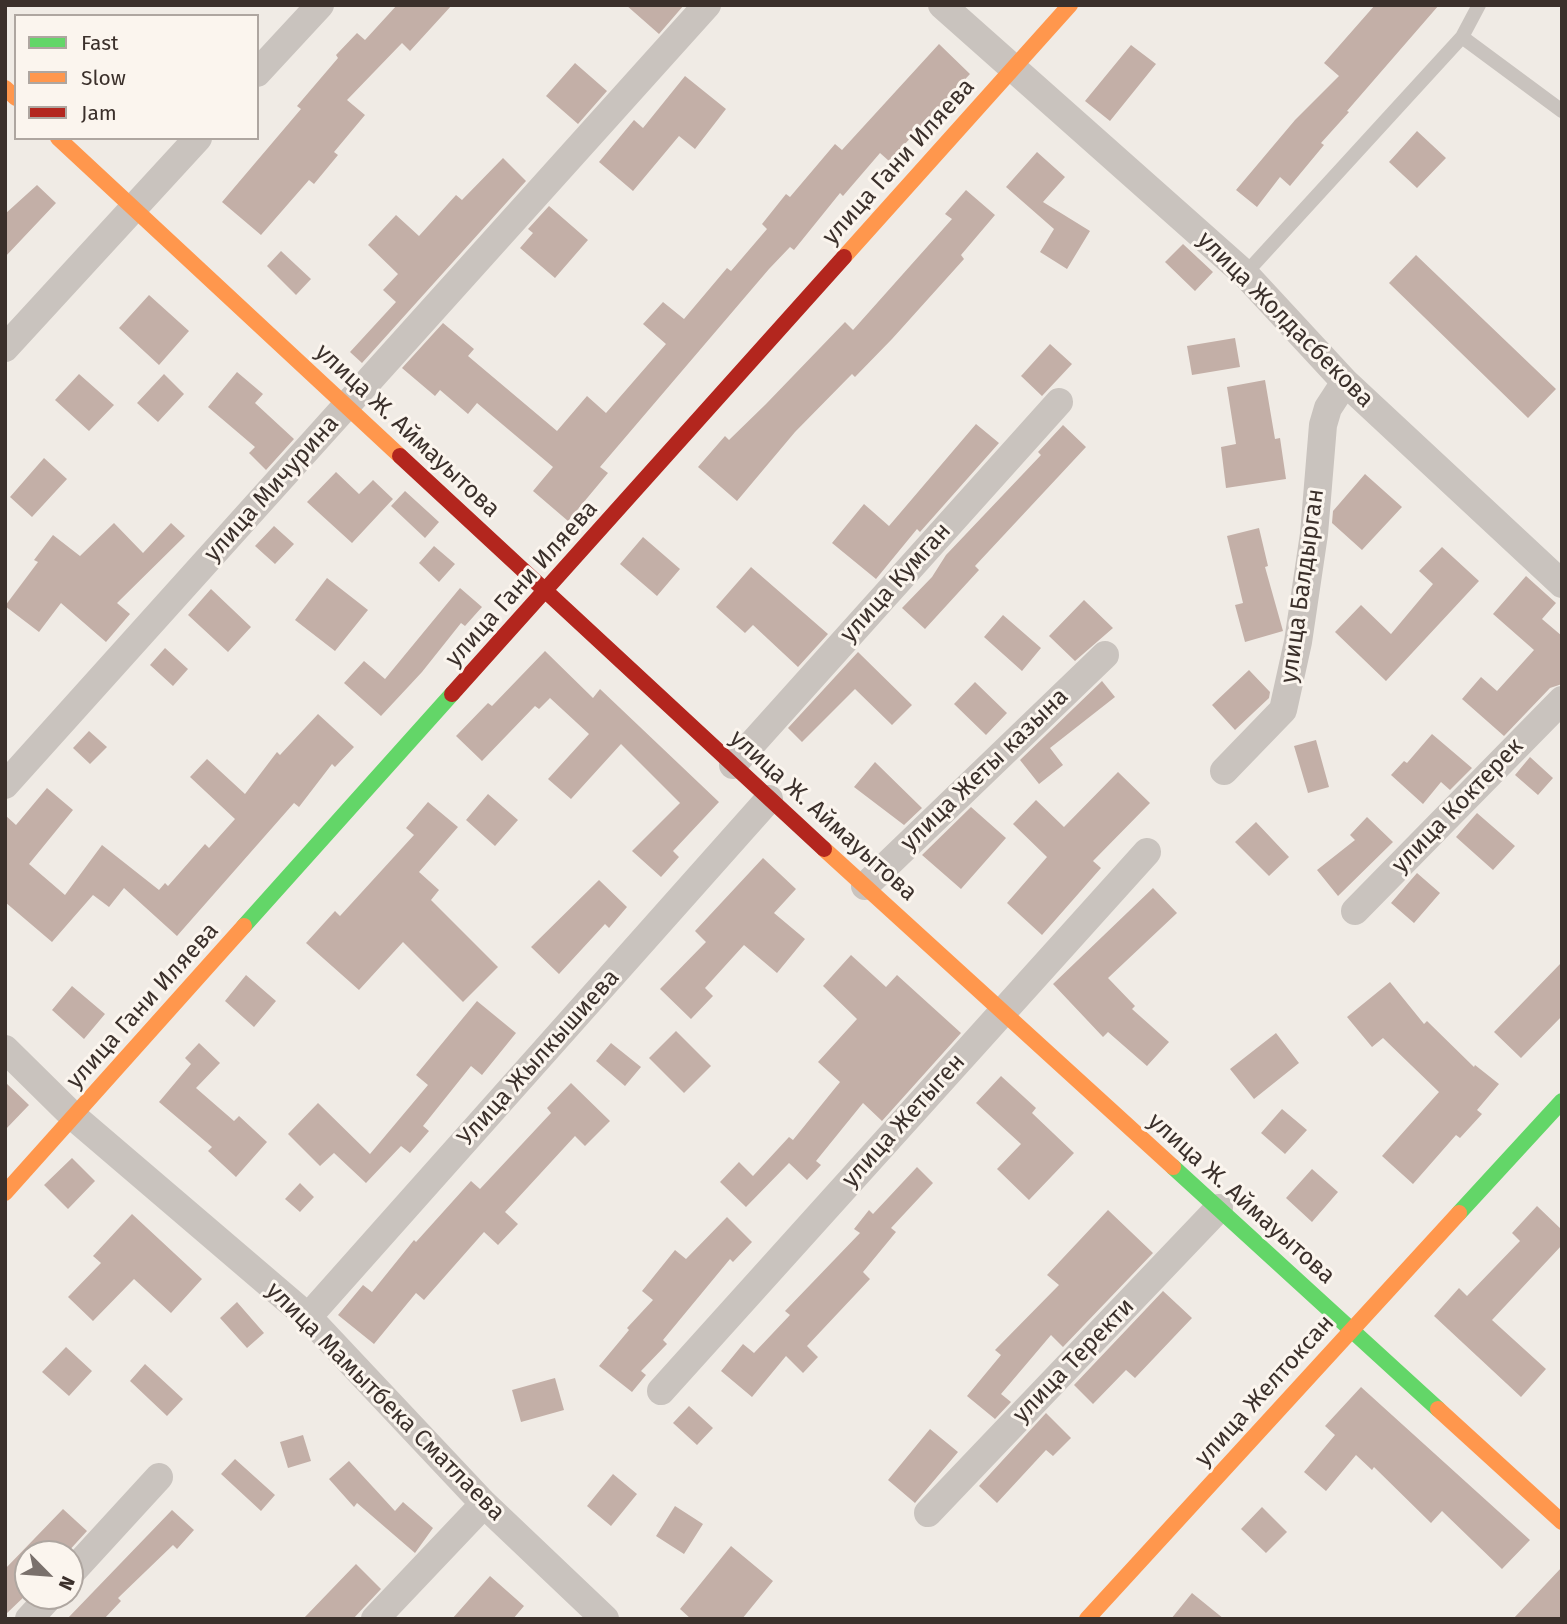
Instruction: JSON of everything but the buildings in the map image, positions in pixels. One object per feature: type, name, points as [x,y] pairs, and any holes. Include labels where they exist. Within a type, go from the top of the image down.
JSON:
[{"type":"street","points":[[259,71],[320,5]]},
{"type":"street","name":"улица Мичурина","points":[[5,785],[707,5]]},
{"type":"street","name":"улица Жолдасбекова","points":[[942,5],[1245,275],[1345,382],[1562,584]]},
{"type":"street","name":"улица Гани Иляева","points":[[5,1193],[1070,5]]},
{"type":"street","name":"улица Ж. Аймауытова","points":[[60,140],[769,799],[1562,1522]]},
{"type":"street","points":[[5,348],[196,140]]},
{"type":"street","name":"улица Балдырган","points":[[1224,771],[1283,710],[1298,642],[1314,534],[1323,425],[1328,408],[1345,382]]},
{"type":"street","name":"улица Кумган","points":[[733,765],[1059,402]]},
{"type":"street","name":"улица Жеты казына","points":[[865,886],[1105,655]]},
{"type":"street","name":"улица Коктерек","points":[[1355,911],[1562,700]]},
{"type":"street","name":"Улица Жылкышиева","points":[[309,1317],[769,799]]},
{"type":"street","name":"улица Жетыген","points":[[661,1391],[1147,852]]},
{"type":"street","name":"улица Мамытбека Сматлаева","points":[[5,1049],[74,1117],[309,1317],[484,1504],[605,1619]]},
{"type":"street","name":"улица Желтоксан","points":[[1102,1614],[1352,1330],[1562,1101]]},
{"type":"street","name":"улица Теректи","points":[[928,1513],[1219,1209]]},
{"type":"street","points":[[84,1559],[159,1478]]},
{"type":"street","points":[[376,1619],[484,1504]]},
{"type":"lane","points":[[1245,275],[1462,37],[1479,5]]},
{"type":"lane","points":[[1462,37],[1560,108]]},
{"type":"traffic: fast","points":[[244,926],[452,694]]},
{"type":"traffic: fast","points":[[1459,1213],[1562,1101]]},
{"type":"traffic: fast","points":[[1173,1167],[1438,1409]]},
{"type":"traffic: slow","points":[[844,257],[1070,5]]},
{"type":"traffic: slow","points":[[5,88],[14,96]]},
{"type":"traffic: slow","points":[[60,140],[400,456]]},
{"type":"traffic: slow","points":[[824,849],[1173,1167]]},
{"type":"traffic: slow","points":[[5,1193],[244,926]]},
{"type":"traffic: slow","points":[[1087,1619],[1459,1213]]},
{"type":"traffic: slow","points":[[1438,1409],[1562,1522]]},
{"type":"traffic: jam","points":[[452,694],[844,257]]},
{"type":"traffic: jam","points":[[400,456],[824,849]]}]
